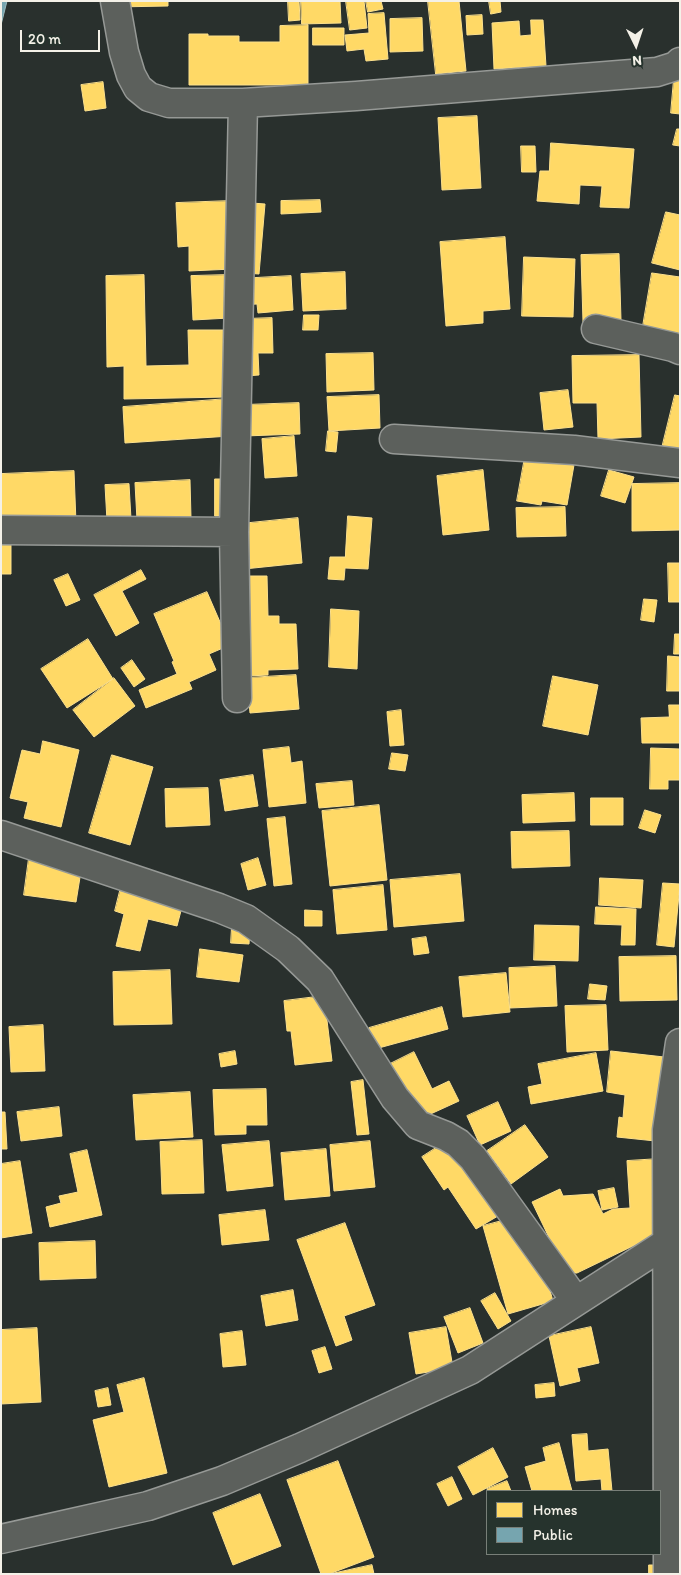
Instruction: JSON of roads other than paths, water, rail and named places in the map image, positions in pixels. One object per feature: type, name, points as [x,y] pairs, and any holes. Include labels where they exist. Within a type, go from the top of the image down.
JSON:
[{"type":"street","points":[[115,1],[124,52],[131,75],[138,88],[149,97],[169,104],[243,103],[356,96],[657,72],[676,66],[680,62]]},
{"type":"street","points":[[237,698],[234,532],[243,103]]},
{"type":"street","points":[[596,328],[680,350]]},
{"type":"street","points":[[394,439],[574,450],[680,463]]},
{"type":"street","points":[[1,530],[234,532]]},
{"type":"street","points":[[1,835],[219,908],[246,919],[288,949],[320,980],[395,1098],[418,1126],[446,1136],[458,1143],[473,1158],[576,1301]]},
{"type":"street","points":[[668,1574],[674,1517],[668,1242],[673,1130],[680,1043]]},
{"type":"street","points":[[5,1532],[148,1506],[222,1481],[300,1448],[470,1370],[668,1242]]}]
